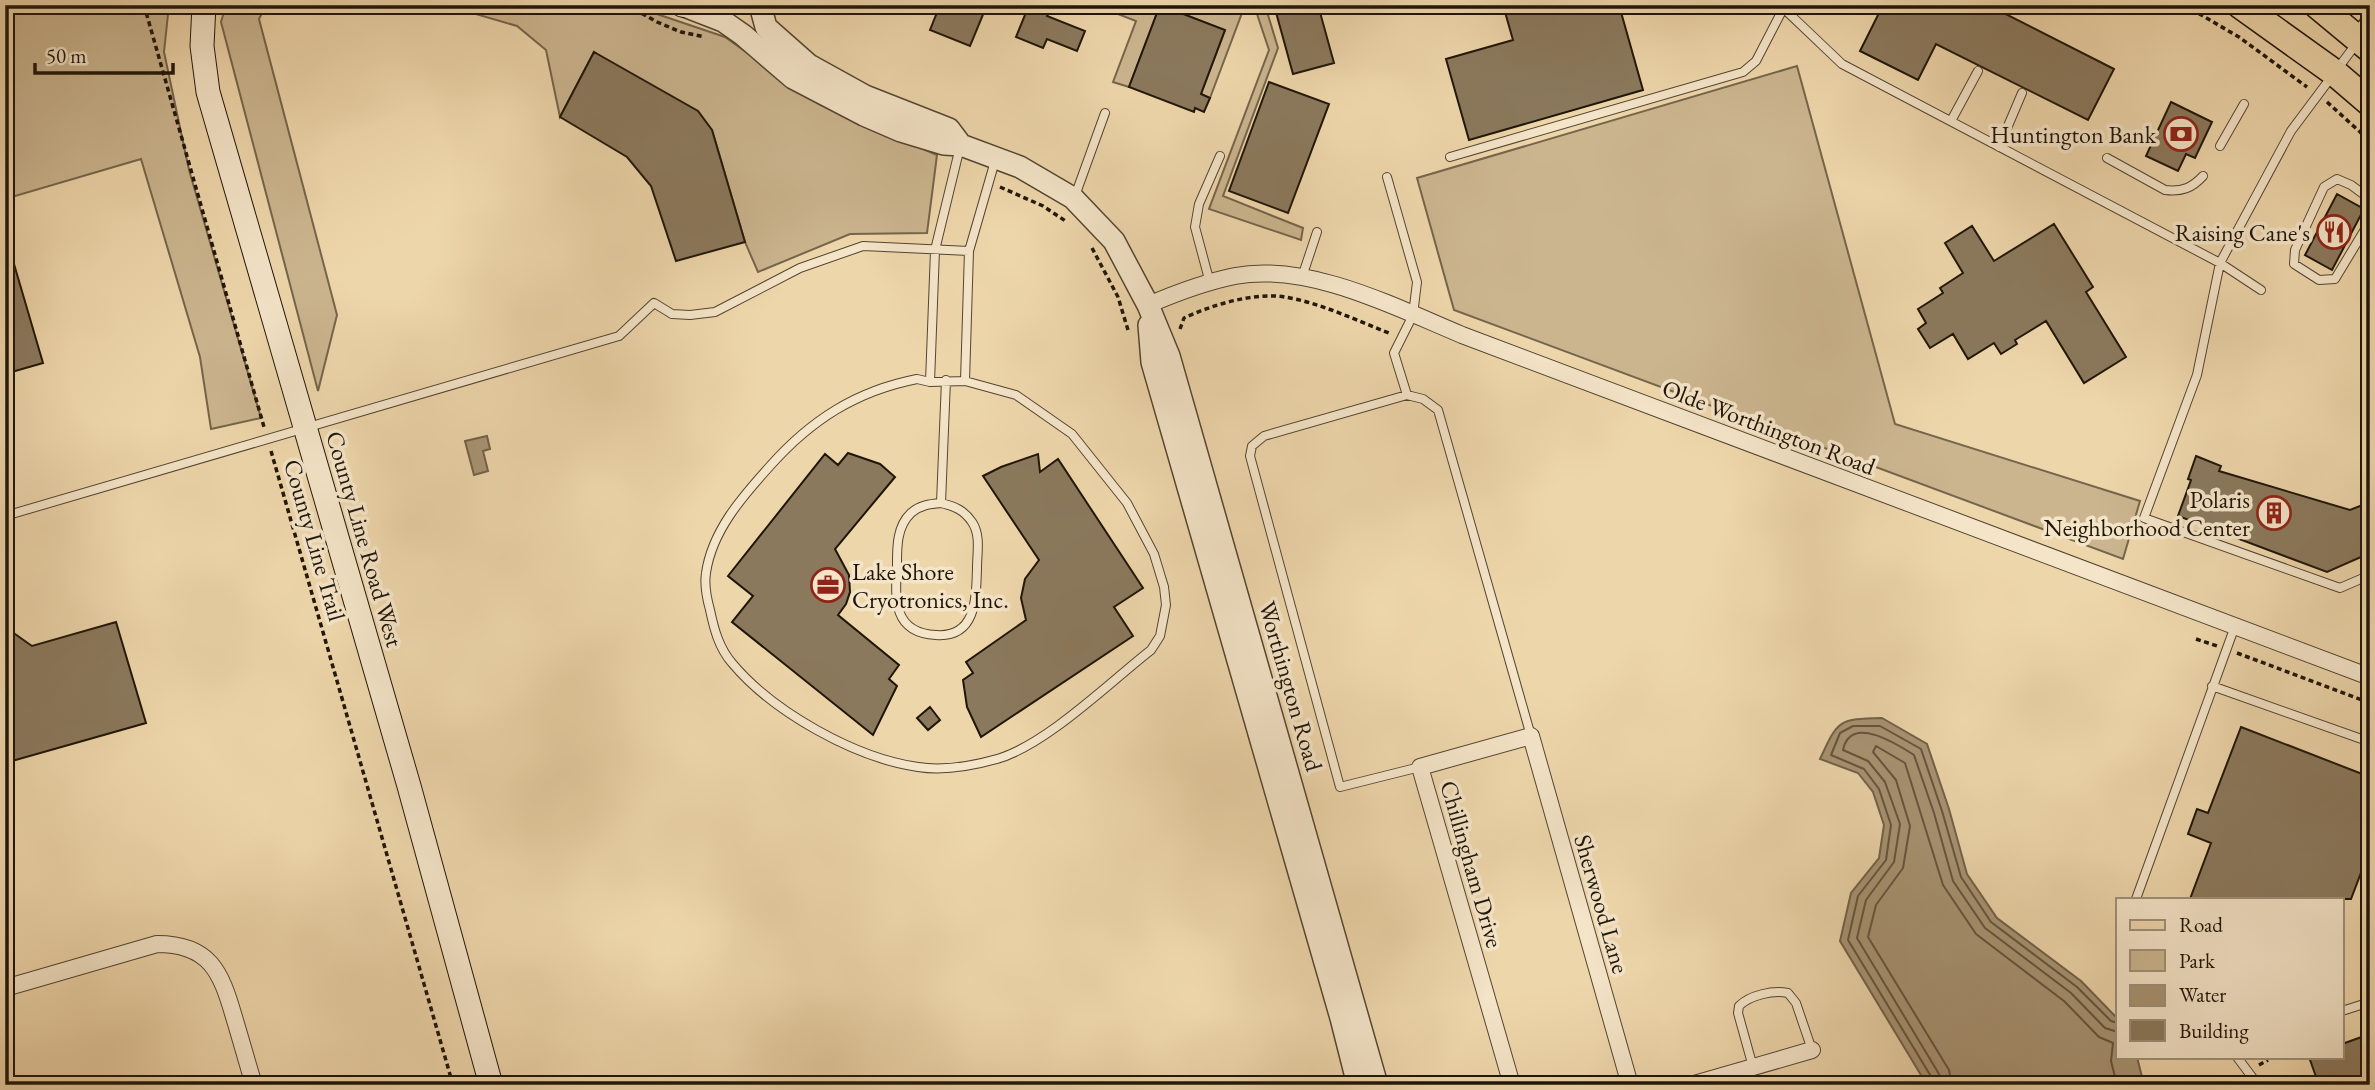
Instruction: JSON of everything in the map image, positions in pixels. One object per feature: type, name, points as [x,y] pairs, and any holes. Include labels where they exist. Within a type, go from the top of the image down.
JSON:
[{"type":"main road","name":"County Line Road West","points":[[204,5],[202,46],[208,92],[409,786],[491,1085]]},
{"type":"main road","points":[[683,6],[704,8],[715,5]]},
{"type":"main road","points":[[2240,5],[2335,73],[2370,103]]},
{"type":"main road","points":[[2317,5],[2366,38]]},
{"type":"street","name":"Worthington Road","points":[[760,5],[766,27],[809,65],[865,96],[949,129],[961,145]]},
{"type":"street","name":"Worthington Road","points":[[683,6],[723,21],[793,78],[864,115],[925,139],[961,145],[1020,167],[1073,198],[1114,241],[1148,305],[1169,356],[1377,1085]]},
{"type":"street","name":"Olde Worthington Road","points":[[1148,305],[1210,283],[1246,275],[1266,274],[1321,280],[2370,677]]},
{"type":"street","name":"Worthington Road","points":[[1148,305],[1152,362],[1358,1085]]},
{"type":"street","name":"Chillingham Drive","points":[[1512,1085],[1420,767],[1531,736]]},
{"type":"street","name":"Sherwood Lane","points":[[1531,736],[1630,1085]]},
{"type":"street","points":[[5,988],[157,944],[174,944],[193,950],[215,967],[224,983],[254,1085]]},
{"type":"street","points":[[1690,1085],[1812,1050]]},
{"type":"lane","points":[[1450,157],[1743,72],[1756,61],[1783,6],[1842,64],[2220,262],[2261,290]]},
{"type":"lane","points":[[2366,38],[2335,73],[2291,131],[2220,262],[2197,375],[2144,518],[2340,588],[2370,575]]},
{"type":"lane","points":[[1951,121],[1978,71]]},
{"type":"lane","points":[[1999,146],[2022,93]]},
{"type":"lane","points":[[2220,146],[2244,104]]},
{"type":"lane","points":[[1073,198],[1105,113]]},
{"type":"lane","points":[[930,382],[935,250],[961,145]]},
{"type":"lane","points":[[1210,283],[1195,227],[1199,205],[1220,156]]},
{"type":"lane","points":[[965,381],[969,251],[996,158]]},
{"type":"lane","points":[[2107,158],[2165,190],[2187,189],[2203,176]]},
{"type":"lane","points":[[1387,177],[1418,282],[1413,315],[1394,353],[1407,395]]},
{"type":"lane","points":[[2370,199],[2337,180],[2324,187],[2295,250],[2294,264],[2319,280],[2335,279],[2370,221]]},
{"type":"lane","points":[[1302,277],[1317,232]]},
{"type":"lane","points":[[5,516],[619,336],[654,303],[672,314],[715,312],[800,268],[863,246],[969,251]]},
{"type":"lane","points":[[917,379],[930,382],[965,381],[1016,395],[1072,434],[1132,513],[1154,554],[1164,587],[1166,605],[1160,636],[1152,650],[1051,730],[1017,751],[997,759],[950,768],[920,767],[886,760],[852,748],[789,712],[752,683],[731,662],[716,637],[707,600],[705,576],[712,547],[726,520],[782,452],[824,416],[862,394],[917,379]]},
{"type":"lane","points":[[941,503],[946,380]]},
{"type":"lane","points":[[1420,767],[1340,787],[1250,456],[1252,446],[1264,436],[1407,395],[1423,399],[1438,410],[1531,736]]},
{"type":"lane","points":[[941,503],[954,506],[965,513],[974,524],[978,536],[974,611],[966,624],[954,632],[939,636],[924,634],[911,627],[901,616],[895,602],[898,539],[902,524],[912,512],[926,505],[941,503]]},
{"type":"lane","points":[[2136,898],[2235,626]]},
{"type":"lane","points":[[2212,686],[2370,742]]},
{"type":"lane","points":[[1753,1067],[1738,1013],[1739,1006],[1743,1002],[1776,991],[1788,993],[1796,1003],[1812,1050]]},
{"type":"lane","points":[[2344,1010],[2370,1002]]},
{"type":"lane","points":[[2242,1058],[2258,1085]]},
{"type":"path","name":"County Line Trail","points":[[144,5],[453,1085]]},
{"type":"path","points":[[2184,5],[2239,37],[2319,96],[2370,141]]},
{"type":"path","points":[[1002,188],[1043,206],[1073,228]]},
{"type":"path","points":[[1091,246],[1118,297],[1130,336]]},
{"type":"path","points":[[2196,639],[2370,703]]},
{"type":"green space","points":[[5,5],[169,5],[164,52],[189,170],[261,418],[211,429],[200,357],[141,159],[5,199]]},
{"type":"green space","points":[[226,5],[266,5],[259,19],[337,315],[318,391],[221,22]]},
{"type":"green space","points":[[445,5],[636,5],[725,37],[819,104],[937,155],[927,233],[850,234],[758,272],[745,242],[712,130],[594,52],[560,117],[546,50],[517,26]]},
{"type":"green space","points":[[1095,5],[1160,5],[1129,87],[1113,82],[1136,21]]},
{"type":"green space","points":[[1186,5],[1245,5],[1210,98],[1201,94],[1225,30],[1183,14]]},
{"type":"green space","points":[[1254,5],[1265,5],[1278,48],[1223,196],[1303,228],[1301,240],[1209,209],[1269,50]]},
{"type":"green space","points":[[1797,66],[1895,424],[2140,501],[2123,559],[1454,310],[1417,178]]},
{"type":"water","points":[[487,436],[490,449],[483,451],[488,471],[474,475],[465,441]]},
{"type":"water","points":[[1882,718],[1927,744],[1967,874],[1997,918],[2081,981],[2116,1017],[2116,1058],[2137,1058],[2144,1085],[1927,1085],[1840,941],[1851,893],[1879,858],[1884,825],[1873,792],[1858,773],[1820,759],[1836,729],[1841,724],[1856,719]]},
{"type":"building","points":[[940,5],[987,5],[970,46],[930,30]]},
{"type":"building","points":[[1029,5],[1049,12],[1047,16],[1085,31],[1077,51],[1047,39],[1043,48],[1016,37]]},
{"type":"building","points":[[1160,5],[1186,5],[1183,14],[1225,30],[1201,94],[1210,98],[1204,112],[1195,108],[1194,112],[1129,87]]},
{"type":"building","points":[[1274,5],[1318,5],[1334,63],[1293,74]]},
{"type":"building","points":[[1503,5],[1619,5],[1643,90],[1469,140],[1446,59],[1513,40]]},
{"type":"building","points":[[1883,5],[1988,5],[2114,69],[2088,120],[1936,44],[1918,80],[1860,51]]},
{"type":"building","points":[[594,52],[698,111],[712,130],[745,242],[676,261],[651,186],[627,157],[560,117]]},
{"type":"building","points":[[1269,82],[1329,104],[1288,213],[1229,191]]},
{"type":"building","name":"Huntington Bank","points":[[2171,102],[2212,122],[2195,158],[2186,154],[2178,171],[2146,156]]},
{"type":"building","name":"Raising Cane's","points":[[2337,194],[2364,209],[2332,270],[2305,255]]},
{"type":"building","points":[[2054,224],[2093,287],[2086,292],[2126,357],[2084,383],[2046,321],[2015,340],[2017,344],[2001,354],[1994,343],[1968,359],[1953,334],[1930,348],[1918,329],[1926,323],[1918,309],[1943,293],[1940,288],[1963,273],[1945,243],[1972,226],[1994,261]]},
{"type":"building","points":[[9,247],[43,363],[5,374],[5,248]]},
{"type":"building","points":[[848,453],[880,464],[895,477],[835,549],[849,575],[850,592],[838,615],[899,665],[889,679],[897,686],[873,735],[732,622],[753,596],[728,576],[825,454],[838,465]]},
{"type":"building","points":[[1038,454],[1040,472],[1058,459],[1143,588],[1114,607],[1133,636],[981,737],[967,707],[963,680],[973,673],[966,662],[1026,620],[1021,598],[1025,579],[1039,560],[983,476]]},
{"type":"building","name":"Polaris Neighborhood Center","points":[[2196,456],[2221,466],[2219,471],[2350,510],[2370,502],[2370,553],[2327,572],[2178,516],[2191,480],[2188,479]]},
{"type":"building","points":[[116,622],[146,723],[5,763],[5,627],[32,646]]},
{"type":"building","points":[[930,707],[940,720],[928,730],[917,718]]},
{"type":"building","points":[[2241,727],[2370,777],[2370,849],[2351,899],[2190,898],[2211,843],[2188,834],[2197,809],[2208,813]]},
{"type":"building","points":[[2370,1034],[2370,1085],[2319,1085],[2309,1058],[2344,1058],[2344,1043]]},
{"type":"place","name":"Huntington Bank","points":[[2181,134]]},
{"type":"place","name":"Raising Cane's","points":[[2334,232]]},
{"type":"place","name":"Polaris Neighborhood Center","points":[[2274,513]]},
{"type":"place","name":"Lake Shore Cryotronics, Inc.","points":[[828,585]]}]
